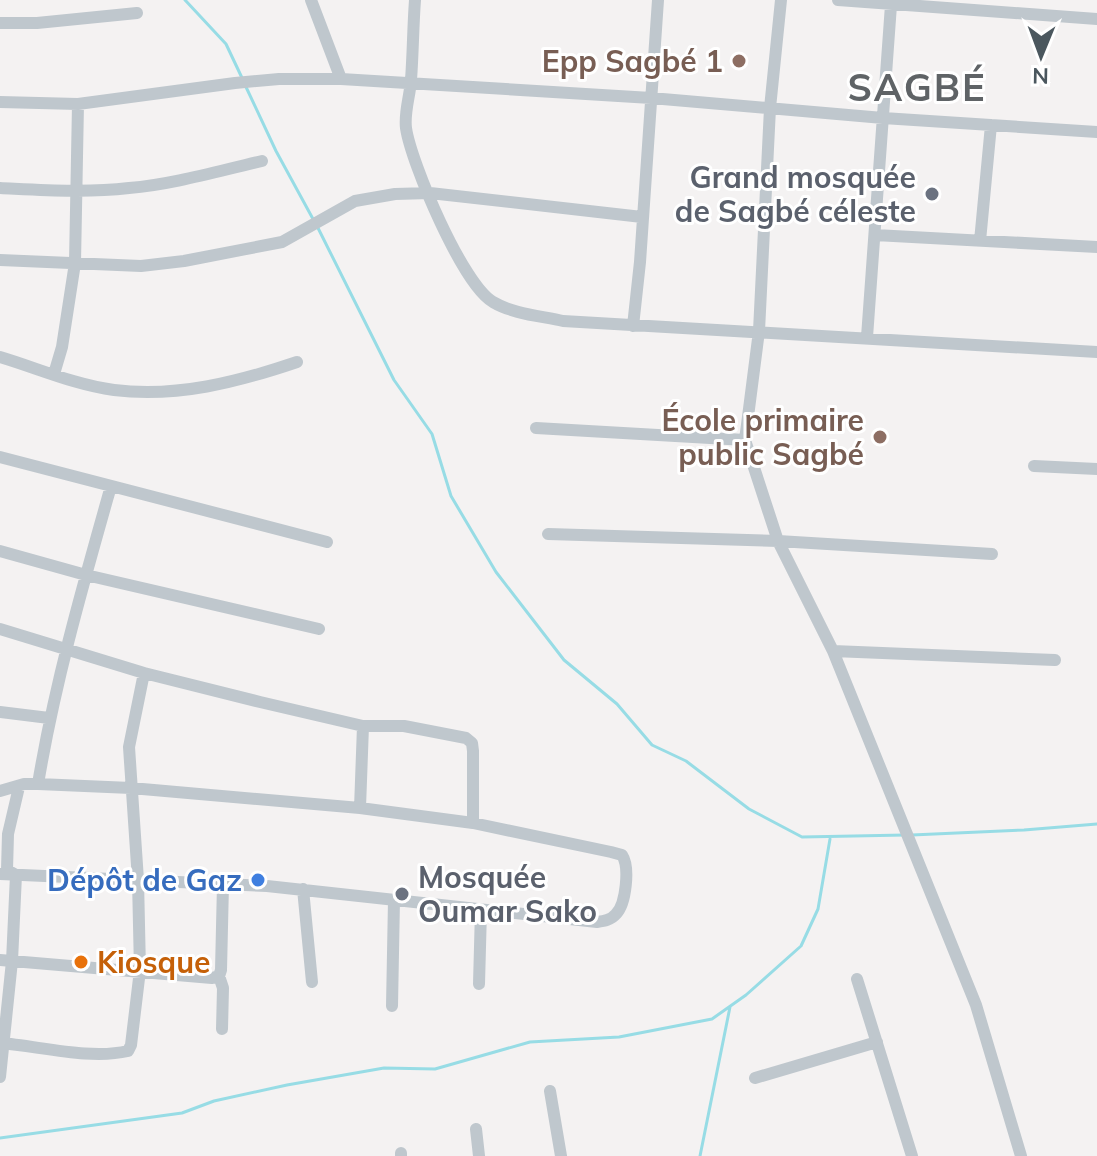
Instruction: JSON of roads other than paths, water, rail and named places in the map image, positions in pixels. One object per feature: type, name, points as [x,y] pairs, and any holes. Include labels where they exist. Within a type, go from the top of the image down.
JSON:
[{"type":"street","points":[[311,0],[341,79]]},
{"type":"street","points":[[415,0],[406,127],[417,168],[461,264],[481,293],[493,302],[508,309],[563,321],[1097,352]]},
{"type":"street","points":[[633,326],[658,0]]},
{"type":"street","points":[[781,0],[770,108],[759,331],[745,440],[778,541],[833,651],[976,1005],[1021,1156]]},
{"type":"street","points":[[838,0],[1097,19]]},
{"type":"street","points":[[1023,14],[1024,0]]},
{"type":"street","points":[[867,337],[891,5]]},
{"type":"street","points":[[0,23],[37,23],[137,13]]},
{"type":"street","points":[[0,102],[78,104],[235,83],[341,79],[651,98],[1097,132]]},
{"type":"street","points":[[54,374],[62,347],[75,263],[78,104]]},
{"type":"street","points":[[980,241],[991,125]]},
{"type":"street","points":[[0,188],[76,191],[130,188],[262,161]]},
{"type":"street","points":[[0,260],[141,266],[184,261],[282,242],[355,201],[395,194],[430,193],[642,217]]},
{"type":"street","points":[[875,235],[1097,247]]},
{"type":"street","points":[[0,357],[115,390],[177,390],[241,381],[297,362]]},
{"type":"street","points":[[536,428],[745,440]]},
{"type":"street","points":[[0,457],[327,542]]},
{"type":"street","points":[[1034,466],[1097,469]]},
{"type":"street","points":[[38,784],[49,718],[66,648],[111,486]]},
{"type":"street","points":[[548,534],[778,541],[992,554]]},
{"type":"street","points":[[0,551],[86,575],[319,629]]},
{"type":"street","points":[[0,629],[144,673],[363,726],[404,726],[466,738],[472,743],[473,751],[473,823]]},
{"type":"street","points":[[833,651],[1055,660]]},
{"type":"street","points":[[1,1043],[93,1053],[128,1051],[131,1045],[140,970],[138,880],[129,747],[144,673]]},
{"type":"street","points":[[0,712],[49,718]]},
{"type":"street","points":[[360,808],[363,726]]},
{"type":"street","points":[[0,791],[38,784],[131,788],[360,808],[473,823],[611,852],[622,855],[628,871],[618,912],[605,921],[597,922],[303,889],[0,874]]},
{"type":"street","points":[[16,875],[7,870],[6,849],[19,787]]},
{"type":"street","points":[[0,1077],[6,960],[16,875]]},
{"type":"street","points":[[222,1029],[223,988],[219,976],[223,884]]},
{"type":"street","points":[[303,889],[312,982]]},
{"type":"street","points":[[392,1006],[394,900]]},
{"type":"street","points":[[479,984],[481,910]]},
{"type":"street","points":[[6,960],[212,978],[219,976]]},
{"type":"street","points":[[857,979],[912,1156]]},
{"type":"street","points":[[755,1078],[877,1042]]},
{"type":"street","points":[[550,1091],[561,1156]]},
{"type":"street","points":[[476,1129],[479,1156]]},
{"type":"waterway","points":[[185,0],[226,44],[243,80]]},
{"type":"waterway","points":[[246,87],[313,219]]},
{"type":"waterway","points":[[317,226],[394,380],[432,434],[451,496],[496,572],[564,660],[617,704],[652,745],[686,761],[749,809],[802,837],[905,835]]},
{"type":"waterway","points":[[912,835],[1097,824]]},
{"type":"waterway","points":[[0,1138],[182,1113],[214,1101],[384,1068],[435,1069],[530,1042],[619,1037],[712,1019],[746,995],[801,946],[818,909],[830,839]]},
{"type":"waterway","points":[[700,1156],[730,1007]]},
{"type":"place","name":"Epp Sagbé 1","points":[[739,61]]},
{"type":"place","name":"Grand mosquée de Sagbé céleste","points":[[932,194]]},
{"type":"place","name":"École primaire public Sagbé","points":[[880,437]]},
{"type":"place","name":"Dépôt de Gaz","points":[[258,880]]},
{"type":"place","name":"Mosquée Oumar Sako","points":[[402,894]]},
{"type":"place","name":"Kiosque","points":[[81,962]]},
{"type":"district","name":"SAGBÉ","points":[[917,87]]}]
